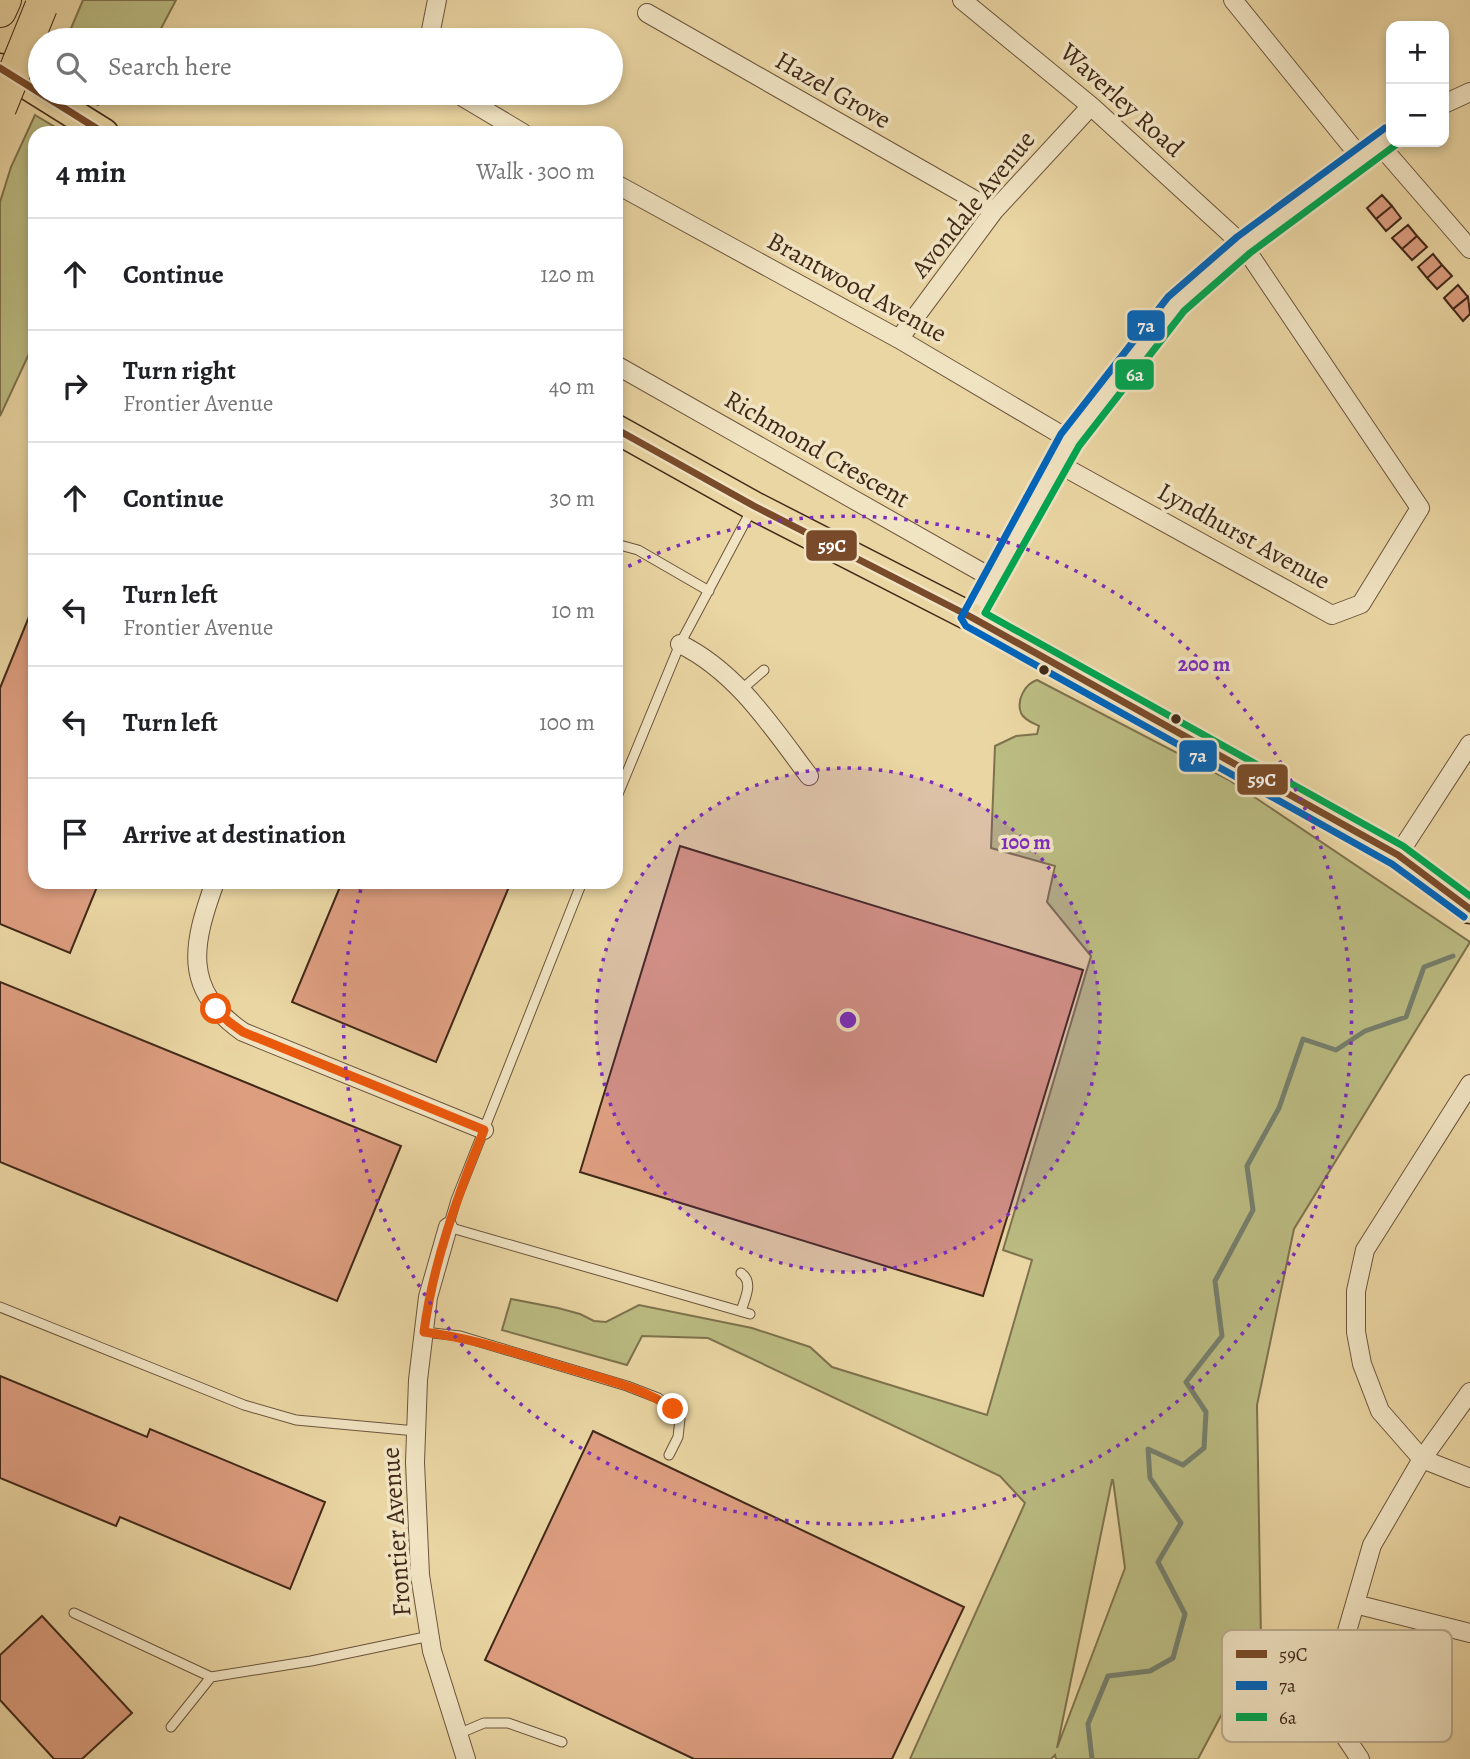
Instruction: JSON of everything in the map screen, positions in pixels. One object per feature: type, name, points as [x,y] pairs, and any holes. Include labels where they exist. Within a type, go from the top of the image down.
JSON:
[{"type":"highway","points":[[0,12],[5,0]]},
{"type":"highway","points":[[33,28],[43,3]]},
{"type":"highway","points":[[0,108],[28,40]]},
{"type":"main road","points":[[0,68],[28,86]]},
{"type":"main road","points":[[59,105],[92,126]]},
{"type":"main road","points":[[623,433],[754,506],[971,617],[1398,855],[1470,909]]},
{"type":"street","points":[[431,28],[437,0]]},
{"type":"street","name":"Waverley Road","points":[[962,0],[1091,106],[1242,245]]},
{"type":"street","points":[[1233,0],[1361,158]]},
{"type":"street","name":"Hazel Grove","points":[[647,13],[994,211]]},
{"type":"street","points":[[1449,102],[1470,92]]},
{"type":"street","points":[[476,105],[511,126]]},
{"type":"street","name":"Avondale Avenue","points":[[899,339],[994,211],[1091,106]]},
{"type":"street","points":[[971,617],[1070,440],[1176,304],[1242,245],[1385,140],[1470,249]]},
{"type":"street","name":"Brantwood Avenue","points":[[623,188],[899,339],[1070,440]]},
{"type":"street","name":"Lyndhurst Avenue","points":[[1057,463],[1332,615],[1361,604],[1420,508],[1242,245]]},
{"type":"street","name":"Richmond Crescent","points":[[623,369],[992,578]]},
{"type":"street","points":[[680,644],[715,666],[741,690],[758,708],[809,776]]},
{"type":"street","points":[[1398,855],[1470,744]]},
{"type":"street","points":[[213,889],[198,933],[198,970],[207,995],[229,1022],[243,1032],[484,1130]]},
{"type":"street","points":[[1470,1084],[1365,1250],[1356,1291],[1356,1332],[1360,1353],[1380,1411],[1422,1459],[1470,1478]]},
{"type":"street","name":"Frontier Avenue","points":[[448,1227],[428,1297],[418,1380],[415,1462],[420,1575],[432,1651],[466,1759]]},
{"type":"street","points":[[1347,1630],[1373,1545],[1422,1459],[1470,1392]]},
{"type":"street","points":[[1355,1604],[1470,1633]]},
{"type":"street","points":[[1349,1742],[1360,1759]]},
{"type":"lane","points":[[623,782],[680,644],[754,506]]},
{"type":"lane","points":[[623,546],[638,550],[709,591]]},
{"type":"lane","points":[[741,690],[764,670]]},
{"type":"lane","points":[[579,889],[456,1200],[448,1227],[746,1313],[749,1283],[741,1273]]},
{"type":"lane","points":[[0,1307],[244,1405],[296,1420],[416,1431]]},
{"type":"lane","points":[[424,1332],[460,1336],[657,1398],[673,1409],[680,1419],[678,1437],[669,1455]]},
{"type":"lane","points":[[74,1613],[211,1677],[301,1663],[430,1636]]},
{"type":"lane","points":[[171,1727],[211,1677]]},
{"type":"lane","points":[[458,1734],[484,1723],[508,1723],[562,1742]]},
{"type":"green space","points":[[83,0],[176,0],[161,28],[71,28]]},
{"type":"green space","points":[[35,115],[53,126],[30,126]]},
{"type":"green space","points":[[28,130],[28,356],[0,416],[0,202],[11,167]]},
{"type":"green space","points":[[1037,680],[1229,780],[1470,942],[1294,1229],[1257,1405],[1261,1630],[1222,1630],[1222,1714],[1198,1759],[1056,1759],[1055,1755],[1051,1759],[910,1759],[1025,1503],[1000,1476],[708,1338],[642,1336],[627,1365],[502,1330],[511,1299],[558,1308],[594,1321],[606,1322],[639,1305],[752,1328],[810,1347],[832,1367],[987,1415],[1032,1260],[1003,1250],[1091,956],[1047,902],[1055,866],[991,848],[995,746],[1016,736],[1037,734],[1039,726],[1024,718],[1020,708],[1023,693]],"holes":[[[1112,1480],[1113,1480],[1125,1568],[1057,1748]]]},
{"type":"building","points":[[1382,195],[1392,206],[1376,219],[1367,208]]},
{"type":"building","points":[[1392,206],[1401,218],[1386,231],[1376,219]]},
{"type":"building","points":[[1408,225],[1417,236],[1402,249],[1392,238]]},
{"type":"building","points":[[1417,236],[1427,247],[1412,260],[1402,249]]},
{"type":"building","points":[[1433,254],[1442,265],[1427,278],[1418,267]]},
{"type":"building","points":[[1442,265],[1452,276],[1437,289],[1427,278]]},
{"type":"building","points":[[1458,285],[1468,297],[1453,309],[1444,298]]},
{"type":"building","points":[[1468,297],[1470,314],[1463,321],[1453,309]]},
{"type":"building","points":[[28,619],[28,889],[96,889],[70,953],[0,924],[0,688]]},
{"type":"building","points":[[680,846],[1083,970],[983,1296],[580,1172]]},
{"type":"building","points":[[339,889],[508,889],[436,1062],[292,1002]]},
{"type":"building","points":[[0,982],[401,1146],[337,1301],[0,1162]]},
{"type":"building","points":[[0,1376],[147,1437],[150,1429],[325,1502],[290,1589],[120,1517],[116,1526],[0,1478]]},
{"type":"building","points":[[593,1431],[964,1607],[892,1759],[694,1759],[485,1660]]},
{"type":"building","points":[[42,1616],[132,1713],[82,1759],[54,1759],[0,1700],[0,1655]]},
{"type":"waterway","points":[[1092,1759],[1088,1724],[1108,1676],[1150,1671],[1173,1658],[1185,1614],[1158,1562],[1181,1523],[1150,1478],[1148,1449],[1183,1465],[1204,1448],[1206,1412],[1186,1382],[1222,1336],[1215,1281],[1253,1210],[1247,1166],[1279,1108],[1303,1039],[1336,1050],[1365,1031],[1406,1017],[1424,967],[1453,956]]},
{"type":"transit line","name":"59C","points":[[0,68],[28,86]]},
{"type":"transit line","name":"59C","points":[[59,105],[93,126]]},
{"type":"transit line","name":"7a","points":[[1385,128],[1237,237],[1168,297],[1061,434],[961,618],[966,626],[1392,864],[1464,917]]},
{"type":"transit line","name":"6a","points":[[1393,147],[1250,253],[1184,311],[1079,446],[985,613],[1403,846],[1470,896]]},
{"type":"transit line","name":"59C","points":[[623,433],[754,506],[971,617],[1398,855],[1470,909]]},
{"type":"route","points":[[216,1009],[243,1032],[484,1130],[456,1200],[428,1297],[424,1332],[460,1336],[627,1386],[657,1398],[673,1409]]}]
